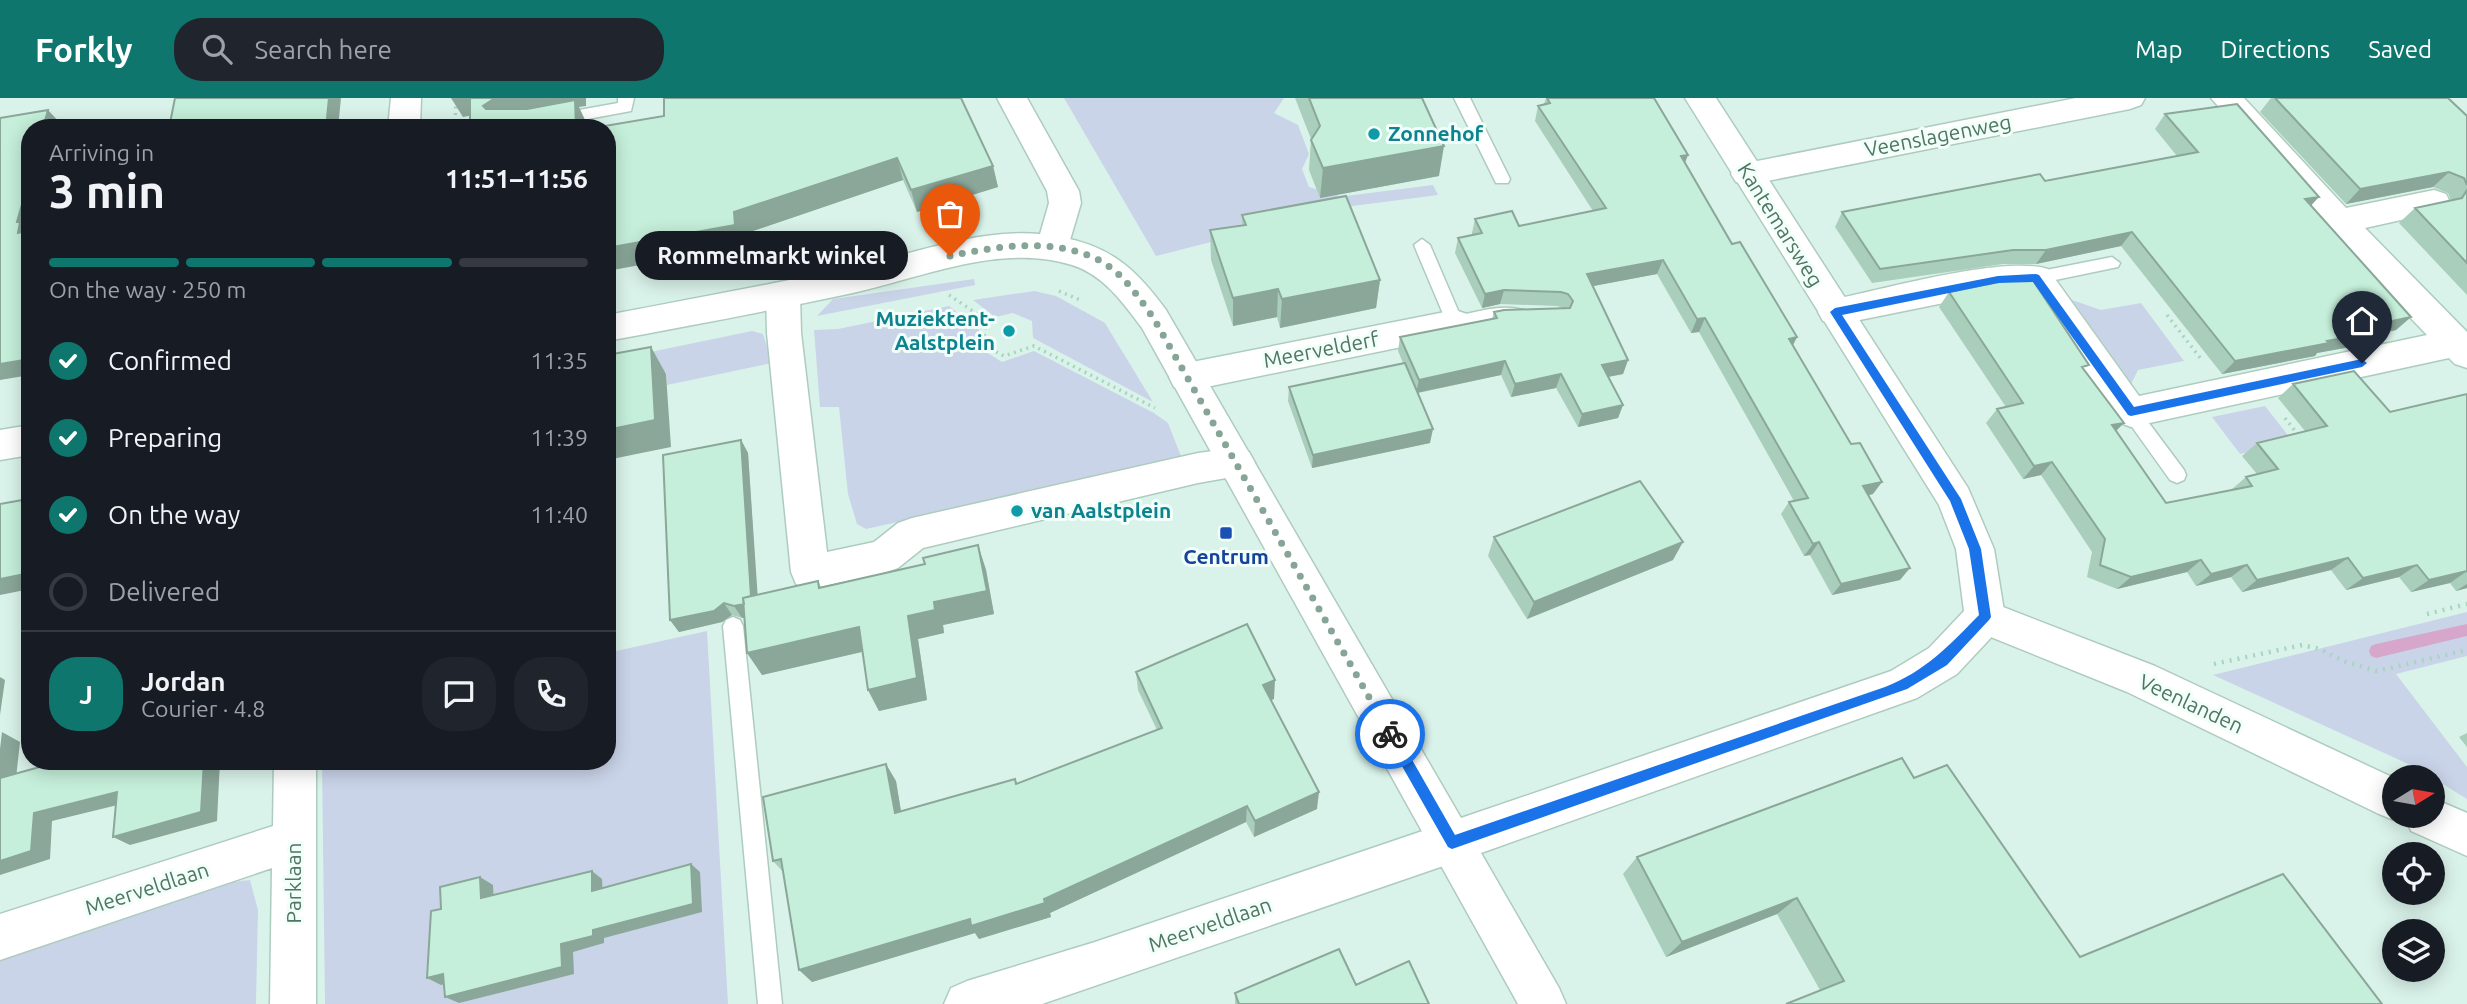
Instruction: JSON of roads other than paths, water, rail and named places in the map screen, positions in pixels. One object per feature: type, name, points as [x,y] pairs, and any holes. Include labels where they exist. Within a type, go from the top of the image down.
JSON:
[{"type":"street","points":[[405,119],[406,98]]},
{"type":"street","points":[[1012,98],[1063,191],[1065,203],[1053,248]]},
{"type":"street","name":"Kantemarsweg","points":[[1700,98],[1955,499],[1975,549],[1985,617]]},
{"type":"street","name":"Veenslagenweg","points":[[1747,174],[2052,105],[2130,98]]},
{"type":"street","points":[[2226,98],[2339,222],[2461,349]]},
{"type":"street","points":[[2339,222],[2434,202]]},
{"type":"street","points":[[616,326],[783,295],[972,251],[1030,246],[1053,248],[1103,263],[1123,279],[1154,319],[1543,1004]]},
{"type":"street","points":[[1835,312],[1998,279],[2036,278],[2131,412],[2243,388],[2461,349]]},
{"type":"street","points":[[783,295],[784,333],[810,572],[884,556],[912,534],[1198,468],[1236,463]]},
{"type":"street","name":"Meervelderf","points":[[1187,377],[1455,324]]},
{"type":"street","points":[[0,445],[21,442]]},
{"type":"street","points":[[1452,842],[1903,685],[1943,661],[1985,617]]},
{"type":"street","name":"Veenlanden","points":[[1985,617],[2141,679],[2382,794]]},
{"type":"street","name":"Parklaan","points":[[293,1004],[295,770]]},
{"type":"street","points":[[2445,825],[2467,835]]},
{"type":"street","name":"Meerveldlaan","points":[[0,937],[295,840]]},
{"type":"street","name":"Meerveldlaan","points":[[967,1004],[1095,965],[1452,842]]},
{"type":"lane","points":[[558,119],[626,107],[626,98]]},
{"type":"lane","points":[[1462,98],[1502,179]]},
{"type":"lane","points":[[1422,245],[1455,324],[1500,314],[1534,316]]},
{"type":"lane","points":[[2036,278],[2112,263]]},
{"type":"lane","points":[[2131,412],[2176,475]]},
{"type":"lane","points":[[733,626],[770,1004]]},
{"type":"waterway","points":[[2376,651],[2467,630]]},
{"type":"place","name":"Zonnehof","points":[[1374,134]]},
{"type":"place","name":"Rommelmarkt winkel","points":[[950,256]]},
{"type":"place","name":"Muziektent- Aalstplein","points":[[1009,331]]},
{"type":"place","name":"van Aalstplein","points":[[1017,511]]},
{"type":"place","name":"Centrum","points":[[1226,533]]}]
